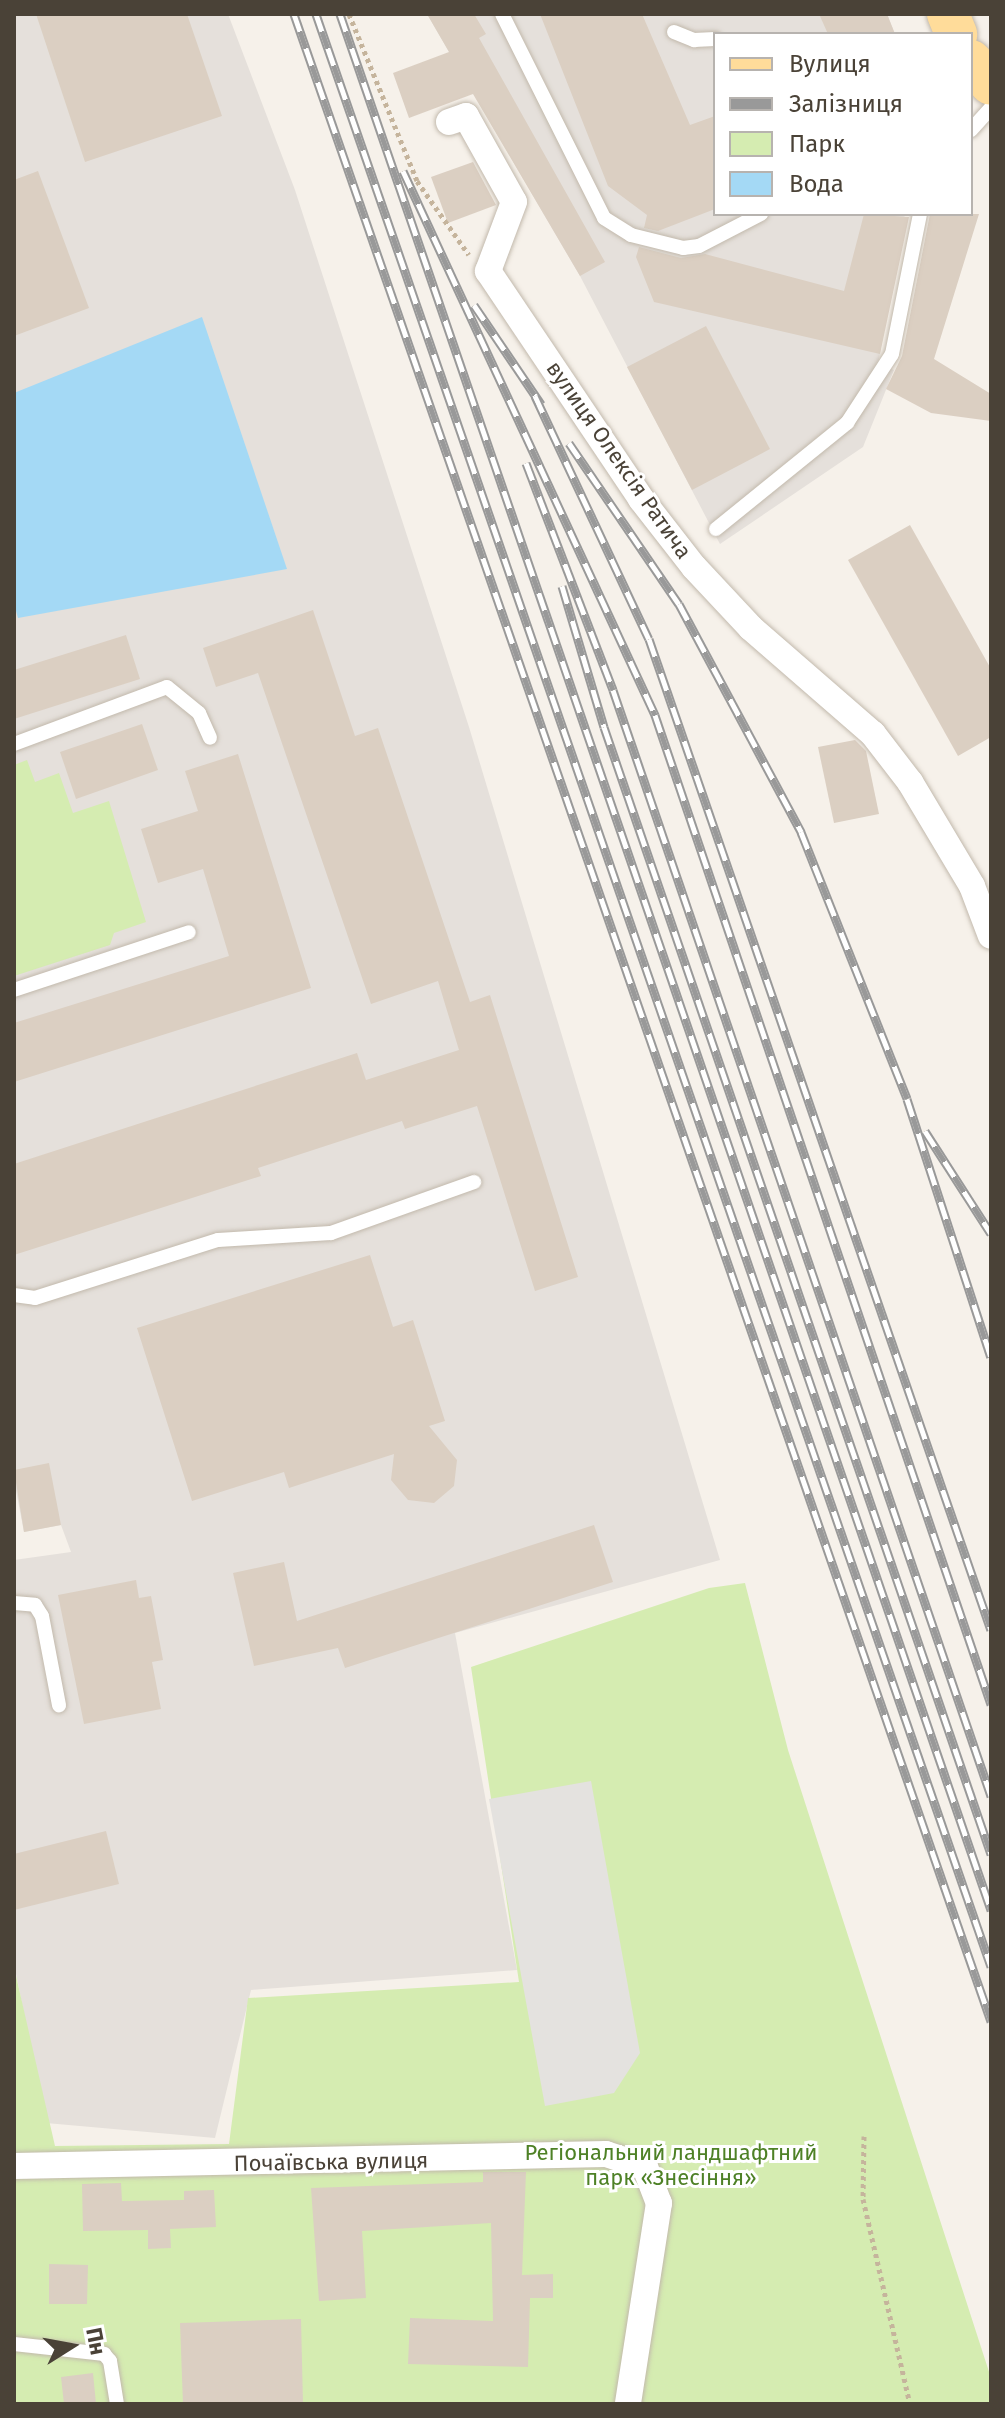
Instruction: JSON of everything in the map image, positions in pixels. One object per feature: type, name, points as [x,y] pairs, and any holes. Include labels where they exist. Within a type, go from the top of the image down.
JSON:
[{"type":"main road","points":[[973,63],[991,84]]},
{"type":"street","points":[[449,122],[466,116],[514,202],[488,271]]},
{"type":"street","name":"вулиця Олексія Ратича","points":[[488,271],[641,499],[694,567],[751,628],[873,734],[901,770],[972,886],[991,936]]},
{"type":"street","name":"Почаївська вулиця","points":[[14,2166],[606,2154],[645,2167],[659,2203],[628,2404]]},
{"type":"lane","points":[[502,14],[604,218],[631,235],[683,248],[699,246],[757,216]]},
{"type":"lane","points":[[674,32],[694,40],[713,39]]},
{"type":"lane","points":[[973,128],[991,108]]},
{"type":"lane","points":[[716,529],[847,423],[892,354],[920,216]]},
{"type":"lane","points":[[14,744],[167,687],[199,713],[210,738]]},
{"type":"lane","points":[[14,990],[189,932]]},
{"type":"lane","points":[[14,1295],[35,1298],[218,1240],[331,1233],[474,1182]]},
{"type":"lane","points":[[14,1603],[35,1605],[42,1616],[59,1705]]},
{"type":"lane","points":[[14,2344],[104,2354],[110,2361],[117,2404]]},
{"type":"path","points":[[349,14],[417,181],[468,254],[488,271]]},
{"type":"path","points":[[864,2136],[863,2199],[910,2404]]},
{"type":"shaded area","points":[[14,14],[228,14],[295,190],[469,727],[720,1560],[455,1633],[517,1970],[251,1990],[215,2138],[46,2123],[14,1964],[14,1560],[71,1552],[61,1525],[24,1532],[14,1480]]},
{"type":"shaded area","points":[[427,14],[887,14],[894,32],[713,32],[713,216],[905,216],[878,364],[894,370],[863,447],[720,544],[580,276]]},
{"type":"shaded area","points":[[591,1781],[640,2053],[614,2093],[545,2106],[489,1799]]},
{"type":"green space","points":[[27,760],[35,782],[59,773],[73,813],[109,801],[146,922],[114,933],[110,945],[14,976],[14,765]]},
{"type":"green space","name":"Регіональний ландшафтний парк «Знесіння»","points":[[745,1583],[788,1750],[991,2378],[991,2404],[14,2404],[14,1967],[55,2146],[229,2144],[248,1998],[519,1982],[471,1667],[709,1588]]},
{"type":"water","points":[[202,317],[287,569],[18,618],[14,604],[14,393]]},
{"type":"building","points":[[36,14],[187,14],[222,116],[85,162]]},
{"type":"building","points":[[427,14],[474,14],[486,34],[479,38],[605,262],[580,276],[473,94],[409,118],[393,73],[449,52]]},
{"type":"building","points":[[540,14],[642,14],[690,125],[713,117],[713,210],[658,231],[644,228],[647,215],[608,186]]},
{"type":"building","points":[[819,14],[887,14],[894,32],[827,32]]},
{"type":"building","points":[[473,162],[496,205],[448,223],[431,177]]},
{"type":"building","points":[[38,171],[89,308],[14,336],[14,180]]},
{"type":"building","points":[[979,214],[934,359],[991,394],[991,421],[931,413],[886,389],[902,356],[930,216]]},
{"type":"building","points":[[863,216],[909,217],[880,354],[654,302],[636,257],[639,247],[681,258],[705,254],[844,291]]},
{"type":"building","points":[[706,326],[770,449],[692,490],[627,367]]},
{"type":"building","points":[[910,525],[991,669],[991,737],[958,756],[848,560]]},
{"type":"building","points":[[313,610],[355,736],[378,728],[470,1002],[490,995],[578,1277],[535,1291],[477,1106],[405,1129],[402,1121],[258,1168],[261,1176],[14,1255],[14,1164],[357,1053],[366,1080],[459,1050],[438,981],[371,1004],[258,673],[216,687],[203,648]]},
{"type":"building","points":[[126,635],[140,679],[14,719],[14,670]]},
{"type":"building","points":[[142,724],[158,770],[76,799],[60,752]]},
{"type":"building","points":[[855,740],[866,751],[879,814],[834,823],[818,747]]},
{"type":"building","points":[[238,754],[311,988],[14,1082],[14,1023],[229,956],[203,869],[158,883],[141,829],[198,811],[185,771]]},
{"type":"building","points":[[370,1255],[393,1327],[413,1320],[445,1421],[429,1426],[457,1460],[454,1486],[434,1503],[408,1500],[391,1480],[394,1454],[289,1488],[284,1472],[192,1501],[137,1328]]},
{"type":"building","points":[[49,1463],[61,1525],[24,1532],[14,1470]]},
{"type":"building","points":[[594,1525],[613,1582],[345,1668],[338,1648],[254,1666],[233,1573],[284,1562],[297,1621]]},
{"type":"building","points":[[136,1580],[139,1598],[151,1596],[163,1660],[152,1662],[161,1709],[84,1724],[58,1595]]},
{"type":"building","points":[[106,1831],[119,1884],[14,1910],[14,1854]]},
{"type":"building","points":[[483,2172],[526,2172],[522,2275],[553,2274],[553,2298],[530,2298],[528,2367],[408,2364],[410,2318],[493,2321],[491,2223],[362,2231],[366,2298],[319,2301],[311,2188],[483,2182]]},
{"type":"building","points":[[121,2183],[122,2201],[184,2200],[184,2191],[214,2190],[216,2227],[170,2229],[171,2248],[148,2249],[148,2230],[83,2231],[82,2184]]},
{"type":"building","points":[[49,2264],[88,2265],[87,2304],[49,2304]]},
{"type":"building","points":[[301,2319],[303,2404],[183,2404],[180,2323]]},
{"type":"building","points":[[93,2373],[96,2404],[64,2404],[61,2377]]},
{"type":"railway","points":[[294,14],[991,2021]]},
{"type":"railway","points":[[316,14],[991,1967]]},
{"type":"railway","points":[[340,14],[991,1910]]},
{"type":"railway","points":[[403,171],[655,715],[991,1704]]},
{"type":"railway","points":[[474,305],[541,404]]},
{"type":"railway","points":[[535,396],[649,639],[991,1630]]},
{"type":"railway","points":[[569,443],[679,604],[801,832],[907,1099],[991,1357]]},
{"type":"railway","points":[[526,463],[613,690],[991,1796]]},
{"type":"railway","points":[[562,586],[604,727],[991,1854]]},
{"type":"railway","points":[[925,1131],[991,1234]]}]
